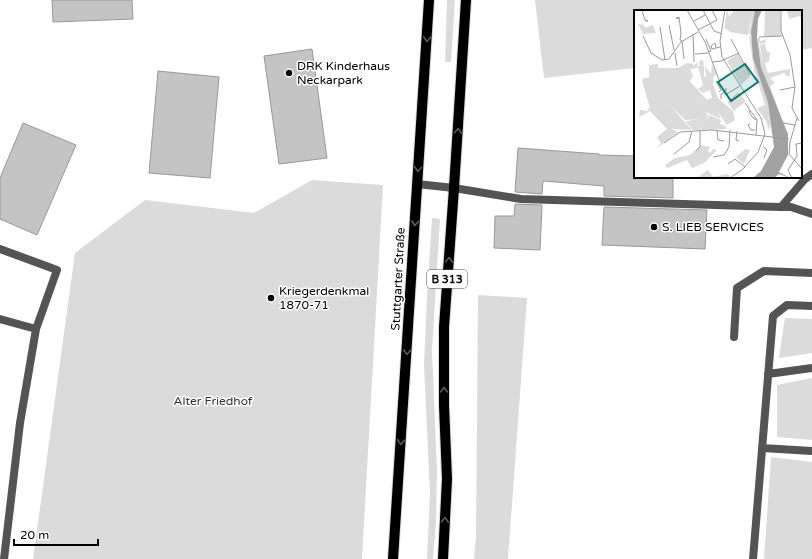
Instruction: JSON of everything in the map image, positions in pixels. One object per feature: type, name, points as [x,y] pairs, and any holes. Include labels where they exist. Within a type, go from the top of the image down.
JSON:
[{"type":"main road","name":"Stuttgarter Straße","points":[[393,559],[430,0]]},
{"type":"main road","name":"B 313","points":[[443,559],[447,479],[444,405],[444,328],[466,0]]},
{"type":"street","points":[[781,207],[804,179],[812,174]]},
{"type":"street","points":[[417,184],[454,188],[521,199],[792,207],[812,214]]},
{"type":"street","points":[[0,249],[57,270],[36,329],[20,423],[4,559]]},
{"type":"street","points":[[734,337],[737,288],[764,271],[812,273]]},
{"type":"street","points":[[753,559],[773,316],[787,304],[812,306]]},
{"type":"street","points":[[0,319],[36,329]]},
{"type":"street","points":[[768,374],[812,368]]},
{"type":"street","points":[[762,448],[812,452]]},
{"type":"green space","points":[[447,0],[455,0],[451,62],[445,62]]},
{"type":"green space","points":[[535,0],[812,0],[812,48],[802,50],[802,10],[634,10],[634,68],[544,78]]},
{"type":"green space","name":"Alter Friedhof","points":[[312,180],[383,185],[362,559],[33,559],[75,253],[145,200],[254,213]]},
{"type":"green space","points":[[432,218],[440,219],[432,351],[437,471],[436,522],[433,559],[427,559],[430,493],[424,365]]},
{"type":"green space","points":[[478,295],[527,298],[508,559],[474,559],[476,536]]},
{"type":"green space","points":[[785,318],[812,319],[812,353],[779,358]]},
{"type":"green space","points":[[812,378],[812,440],[777,437],[777,385]]},
{"type":"green space","points":[[771,457],[812,462],[812,559],[764,559]]},
{"type":"building","points":[[52,0],[132,0],[133,19],[53,22]]},
{"type":"building","points":[[312,49],[327,158],[279,164],[264,56]]},
{"type":"building","points":[[158,71],[219,77],[210,178],[149,173]]},
{"type":"building","points":[[23,123],[76,145],[37,235],[0,219],[0,178]]},
{"type":"building","points":[[518,148],[599,155],[634,156],[634,178],[673,178],[673,198],[604,196],[604,186],[543,181],[542,194],[515,192]]},
{"type":"building","points":[[515,204],[542,205],[540,250],[494,248],[495,216],[514,216]]},
{"type":"building","name":"S. LIEB SERVICES","points":[[604,207],[707,210],[705,249],[602,245]]},
{"type":"place","name":"DRK Kinderhaus Neckarpark","points":[[289,73]]},
{"type":"place","name":"S. LIEB SERVICES","points":[[654,227]]},
{"type":"place","name":"Kriegerdenkmal 1870-71","points":[[271,298]]}]
